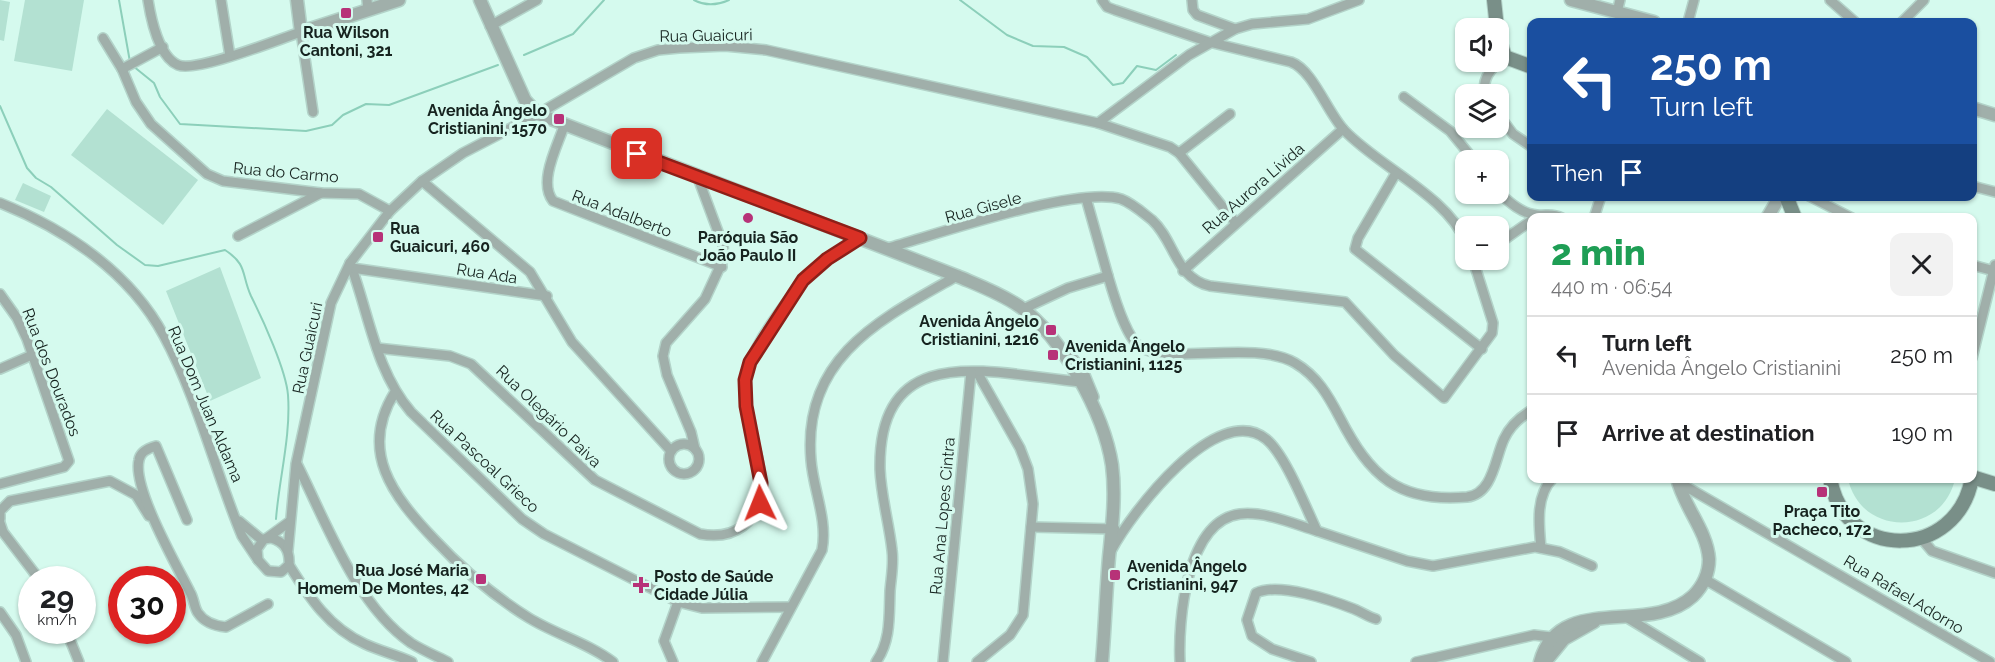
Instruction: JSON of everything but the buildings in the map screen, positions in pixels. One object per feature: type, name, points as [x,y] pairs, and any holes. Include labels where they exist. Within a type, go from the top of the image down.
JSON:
[{"type":"main road","points":[[1494,0],[1496,18]]},
{"type":"main road","points":[[1509,58],[1527,65]]},
{"type":"main road","points":[[1977,479],[1995,484]]},
{"type":"main road","points":[[1831,483],[1836,501],[1844,513],[1864,531],[1888,541],[1921,538],[1942,529],[1957,514],[1967,497],[1971,483]]},
{"type":"street","points":[[148,0],[163,47],[176,65],[192,67],[301,32],[368,5],[399,0]]},
{"type":"street","points":[[221,0],[230,56]]},
{"type":"street","points":[[297,0],[313,112]]},
{"type":"street","points":[[480,0],[525,100],[538,114],[698,178],[957,276],[1027,307],[1085,375],[1109,434],[1118,475],[1118,516],[1125,524]]},
{"type":"street","points":[[490,26],[537,0]]},
{"type":"street","points":[[1102,0],[1107,7],[1209,42],[1298,64],[1303,68],[1343,129],[1445,212],[1455,224]]},
{"type":"street","points":[[1334,11],[1337,0]]},
{"type":"street","points":[[1098,123],[1209,42],[1234,29],[1252,24],[1294,22],[1334,11],[1359,0]]},
{"type":"street","points":[[1571,0],[1618,6],[1645,18]]},
{"type":"street","points":[[1689,18],[1694,0]]},
{"type":"street","points":[[1830,0],[1850,18]]},
{"type":"street","points":[[1906,18],[1924,0]]},
{"type":"street","points":[[1192,3],[1197,15],[1234,29]]},
{"type":"street","name":"Rua do Carmo","points":[[103,38],[122,69],[136,102],[151,124],[204,173],[223,182],[321,193],[359,194],[390,211]]},
{"type":"street","name":"Rua Guaicuri","points":[[288,550],[289,522],[297,464],[331,303],[351,266],[390,211],[422,181],[463,153],[647,53],[679,48],[725,46],[788,54],[1098,123],[1170,147],[1179,153]]},
{"type":"street","points":[[122,69],[163,47]]},
{"type":"street","points":[[1404,97],[1450,131],[1466,150]]},
{"type":"street","points":[[1977,109],[1995,114]]},
{"type":"street","points":[[1230,114],[1179,153],[1235,222]]},
{"type":"street","name":"Rua Adalberto","points":[[564,126],[547,184],[548,195],[553,201],[722,267]]},
{"type":"street","name":"Rua Aurora Lívida","points":[[1183,271],[1235,222],[1343,129]]},
{"type":"street","points":[[1509,129],[1527,144]]},
{"type":"street","points":[[1396,173],[1355,244],[1355,249],[1482,349]]},
{"type":"street","points":[[694,449],[680,445],[671,451],[669,459],[671,467],[678,473],[686,474],[697,466],[698,458],[685,412],[664,366],[664,348],[675,332],[705,299],[722,267],[723,245],[698,178]]},
{"type":"street","points":[[422,181],[523,264],[547,297],[572,342],[671,451]]},
{"type":"street","points":[[1977,187],[1995,192]]},
{"type":"street","points":[[238,236],[321,193]]},
{"type":"street","points":[[1086,198],[1108,276],[1132,338],[1144,349],[1165,352],[1265,353],[1292,361],[1311,374],[1327,395],[1366,462],[1389,483],[1410,493],[1434,497],[1469,496],[1482,490],[1488,483],[1504,438],[1518,419],[1527,413]]},
{"type":"street","name":"Rua Gisele","points":[[888,249],[1013,213],[1086,198],[1119,199],[1138,209],[1162,231],[1183,271]]},
{"type":"street","points":[[1819,201],[1842,213]]},
{"type":"street","points":[[1509,202],[1527,214]]},
{"type":"street","name":"Rua Dom Juan Aldama","points":[[0,204],[32,216],[83,246],[114,274],[153,318],[174,357],[242,536],[258,560]]},
{"type":"street","points":[[1509,236],[1527,224]]},
{"type":"street","name":"Rua Olegário Paiva","points":[[377,348],[450,356],[471,364],[581,469],[607,489],[700,534],[719,536],[729,534],[750,521],[760,503],[761,483],[746,406],[745,380],[750,362],[803,280],[827,259],[860,238]]},
{"type":"street","name":"Rua Ada","points":[[351,266],[547,297]]},
{"type":"street","name":"Rua Pascoal Grieco","points":[[351,266],[377,348],[395,392],[411,412],[522,519],[544,534],[678,602],[702,608],[792,607]]},
{"type":"street","points":[[1977,266],[1994,268],[1977,333]]},
{"type":"street","points":[[1183,271],[1195,282],[1210,286],[1345,302],[1394,355],[1444,398],[1492,333],[1493,323],[1477,270]]},
{"type":"street","points":[[762,662],[812,573],[824,541],[810,456],[814,407],[824,380],[857,339],[893,312],[957,276]]},
{"type":"street","points":[[1027,307],[1068,288],[1108,276]]},
{"type":"street","name":"Rua dos Dourados","points":[[0,294],[18,318],[69,461],[64,467],[0,484]]},
{"type":"street","points":[[1027,307],[1081,382],[1102,426],[1108,449],[1114,495],[1101,661]]},
{"type":"street","points":[[0,369],[32,356]]},
{"type":"street","points":[[876,662],[883,651],[888,633],[893,565],[880,468],[884,421],[896,399],[924,378],[953,372],[1081,382]]},
{"type":"street","points":[[974,372],[1008,424],[1028,469],[1032,486],[1031,527],[1023,615],[1010,635],[977,662]]},
{"type":"street","name":"Rua Ana Lopes Cintra","points":[[943,662],[974,372]]},
{"type":"street","points":[[395,392],[382,418],[379,447],[390,487],[403,506],[485,590],[531,619],[613,662]]},
{"type":"street","points":[[1109,554],[1125,524],[1196,451],[1221,434],[1240,430],[1264,437],[1276,450],[1317,531]]},
{"type":"street","points":[[154,523],[138,464],[141,454],[156,446],[187,520]]},
{"type":"street","points":[[297,464],[352,573],[384,617],[409,642],[448,662]]},
{"type":"street","points":[[29,566],[3,532],[0,511],[10,501],[110,481],[136,495],[154,523],[190,592],[197,612],[209,623],[220,627],[232,626],[268,604]]},
{"type":"street","points":[[1541,548],[1539,529],[1542,496],[1549,483]]},
{"type":"street","points":[[1416,662],[1447,659],[1534,635],[1558,638],[1601,619],[1626,618],[1672,609],[1688,601],[1706,580],[1708,558],[1705,544],[1678,483]]},
{"type":"street","name":"Rua Rafael Adorno","points":[[1682,483],[1990,662]]},
{"type":"street","points":[[1180,662],[1190,567],[1199,548],[1219,524],[1233,515],[1249,514],[1317,531],[1400,559],[1433,566],[1528,547],[1541,548],[1592,566]]},
{"type":"street","name":"Rua Dom Juan Aldama","points":[[236,516],[246,530],[264,539]]},
{"type":"street","points":[[289,522],[264,539],[257,549],[258,560],[265,569],[273,573],[281,572],[289,565]]},
{"type":"street","points":[[1031,527],[1111,531],[1125,524]]},
{"type":"street","points":[[1921,538],[1932,551],[1995,573]]},
{"type":"street","points":[[264,539],[278,540],[288,550],[289,565],[309,598],[341,629],[364,644],[408,660],[409,642]]},
{"type":"street","points":[[1706,580],[1846,662]]},
{"type":"street","points":[[1311,662],[1272,649],[1252,636],[1247,620],[1256,593],[1264,589],[1286,590],[1352,608],[1376,619]]},
{"type":"street","points":[[673,662],[664,641],[678,602]]},
{"type":"street","points":[[0,612],[16,635],[26,662]]},
{"type":"street","points":[[1626,618],[1700,662]]},
{"type":"street","points":[[1546,660],[1558,638]]},
{"type":"street","points":[[72,644],[79,662]]},
{"type":"green space","points":[[0,0],[10,2],[4,41],[0,40]]},
{"type":"green space","points":[[25,0],[84,0],[72,71],[14,61]]},
{"type":"green space","points":[[107,109],[198,180],[163,225],[71,155]]},
{"type":"green space","points":[[23,183],[51,196],[44,212],[15,200]]},
{"type":"green space","points":[[220,267],[261,378],[210,401],[166,291]]},
{"type":"green space","points":[[1850,483],[1953,483],[1947,498],[1935,512],[1919,520],[1901,522],[1884,520],[1868,512],[1856,498]]},
{"type":"waterway","points":[[119,0],[130,62]]},
{"type":"waterway","points":[[524,55],[573,34],[604,0]]},
{"type":"waterway","points":[[694,0],[712,4],[729,0]]},
{"type":"waterway","points":[[960,0],[1007,35],[1033,46],[1064,47],[1087,57],[1113,85],[1123,83],[1137,66],[1156,70],[1176,55]]},
{"type":"waterway","points":[[133,66],[154,83],[160,97],[180,124],[306,131],[332,125],[343,115],[366,104],[389,105],[498,65]]},
{"type":"waterway","points":[[0,106],[27,168],[36,178],[51,187],[117,245],[145,265],[158,266],[225,250],[241,265],[251,296],[279,359],[288,395],[286,442],[276,519]]},
{"type":"place","name":"Rua Wilson Cantoni, 321","points":[[346,13]]},
{"type":"place","name":"Avenida Ângelo Cristianini, 1570","points":[[559,119]]},
{"type":"place","name":"Paróquia São João Paulo II","points":[[748,218]]},
{"type":"place","name":"Rua Guaicuri, 460","points":[[378,237]]},
{"type":"place","name":"Avenida Ângelo Cristianini, 1216","points":[[1051,330]]},
{"type":"place","name":"Avenida Ângelo Cristianini, 1125","points":[[1053,355]]},
{"type":"place","name":"Praça Tito Pacheco, 172","points":[[1822,492]]},
{"type":"place","name":"Avenida Ângelo Cristianini, 947","points":[[1115,575]]},
{"type":"place","name":"Rua José Maria Homem De Montes, 42","points":[[481,579]]},
{"type":"place","name":"Posto de Saúde Cidade Júlia","points":[[641,585]]},
{"type":"route","points":[[637,154],[860,238],[827,259],[803,280],[758,346],[750,362],[745,380],[745,394],[761,483],[760,503]]}]
